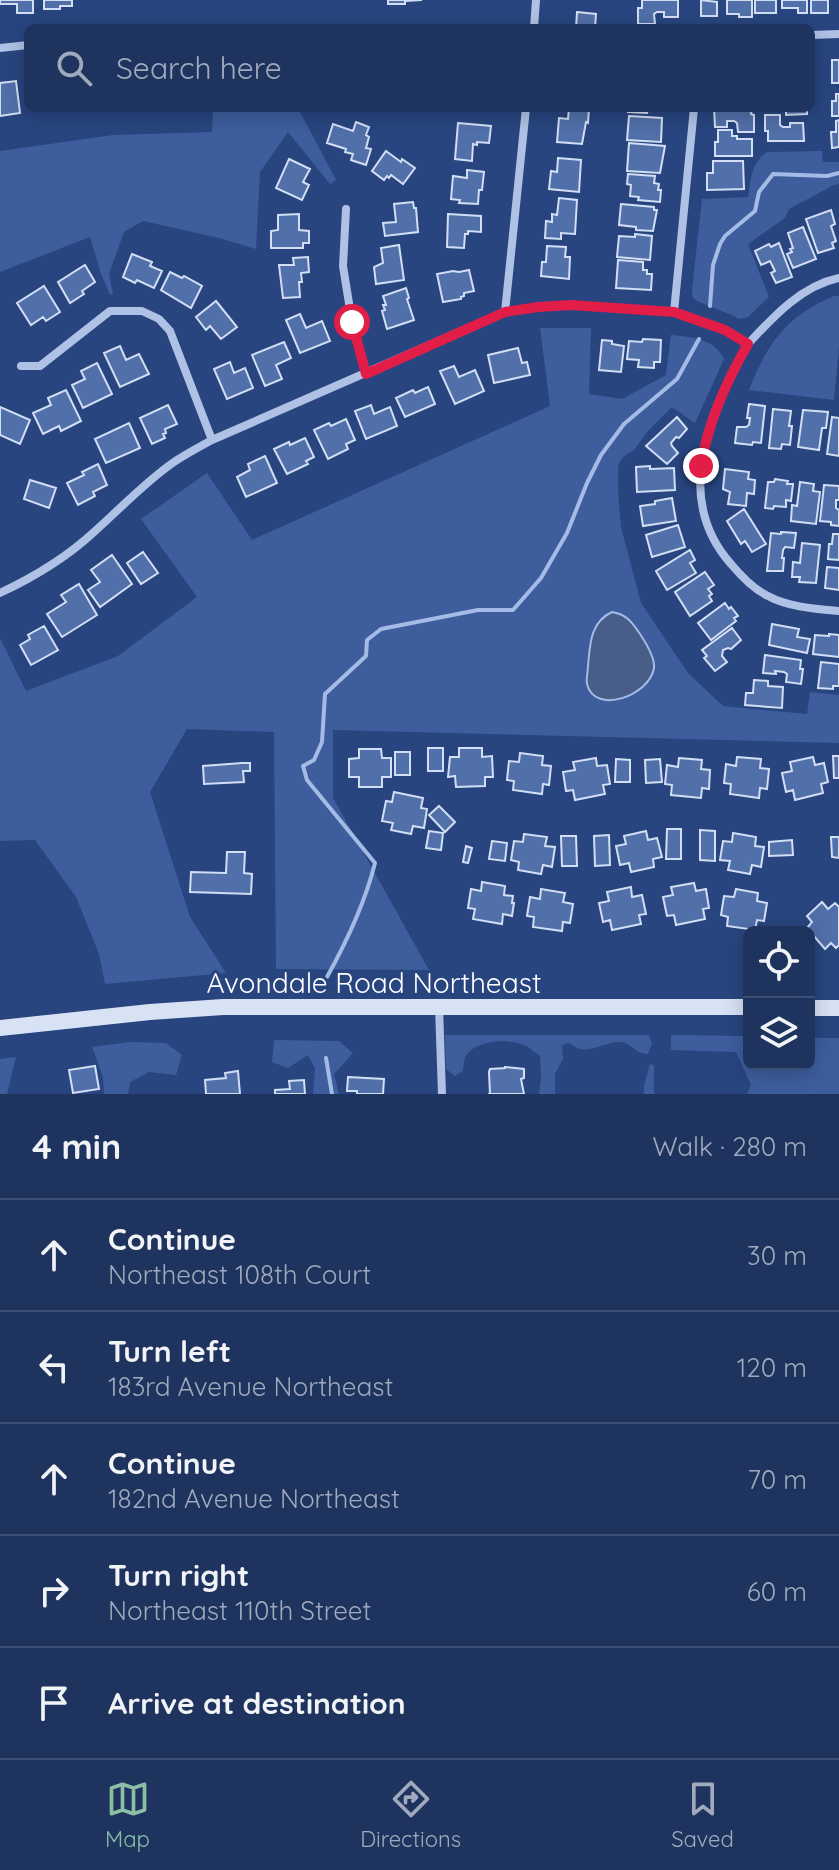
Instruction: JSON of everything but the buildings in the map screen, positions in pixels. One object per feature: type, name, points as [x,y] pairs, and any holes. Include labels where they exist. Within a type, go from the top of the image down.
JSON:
[{"type":"main road","name":"Avondale Road Northeast","points":[[0,1028],[223,1007],[743,1007]]},
{"type":"main road","points":[[815,1008],[839,1008]]},
{"type":"street","points":[[534,24],[536,0]]},
{"type":"street","points":[[815,35],[839,34]]},
{"type":"street","points":[[0,48],[24,45]]},
{"type":"street","points":[[505,312],[526,112]]},
{"type":"street","points":[[674,312],[694,112]]},
{"type":"street","points":[[346,209],[343,266],[352,322],[366,374]]},
{"type":"street","points":[[839,278],[812,288],[794,300],[748,344],[731,373],[707,438],[701,466],[700,500],[713,541],[742,577],[758,590],[769,597],[794,604],[839,611]]},
{"type":"street","points":[[0,593],[62,558],[174,462],[212,440],[505,312],[571,305],[674,312],[725,330],[748,344]]},
{"type":"street","points":[[21,366],[40,366],[110,311],[142,311],[159,319],[170,331],[212,440]]},
{"type":"street","points":[[439,1006],[442,1094]]},
{"type":"shaded area","points":[[213,112],[300,112],[336,180],[330,184],[288,132],[260,172],[256,249],[143,221],[124,232],[109,274],[113,294],[110,295],[101,274],[90,237],[0,272],[0,151],[113,135],[212,132]]},
{"type":"shaded area","points":[[822,151],[823,162],[839,162],[839,184],[789,209],[785,218],[748,244],[769,297],[748,317],[738,319],[693,298],[702,199],[748,197],[755,167],[767,152]]},
{"type":"shaded area","points":[[839,296],[839,348],[834,400],[749,390],[763,359],[780,333],[803,313]]},
{"type":"shaded area","points":[[540,328],[591,328],[589,394],[622,399],[666,375],[671,335],[702,340],[720,352],[724,359],[695,423],[672,407],[618,465],[621,527],[641,603],[688,673],[723,706],[807,714],[810,692],[839,695],[839,743],[333,730],[333,798],[429,970],[276,969],[274,732],[187,729],[150,792],[190,917],[226,973],[105,984],[99,954],[76,897],[35,840],[0,841],[0,638],[26,691],[118,656],[197,597],[141,519],[207,473],[252,540],[550,406]],"holes":[[[591,639],[645,642],[652,671],[647,682],[634,694],[587,685]]]},
{"type":"shaded area","points":[[612,612],[625,617],[634,626],[650,650],[654,668],[643,686],[622,698],[611,700],[592,694],[587,680],[592,635],[599,622]]},
{"type":"shaded area","points":[[445,1035],[649,1035],[652,1043],[648,1054],[619,1042],[591,1049],[579,1049],[569,1043],[562,1045],[563,1059],[555,1074],[555,1094],[539,1094],[540,1056],[528,1047],[517,1043],[492,1042],[475,1047],[465,1059],[463,1071],[455,1076],[446,1069]]},
{"type":"shaded area","points":[[671,1035],[743,1036],[743,1067],[736,1052],[671,1050]]},
{"type":"shaded area","points":[[815,1038],[839,1038],[839,1094],[747,1094],[751,1085],[744,1070],[815,1070]]},
{"type":"shaded area","points":[[274,1040],[339,1041],[353,1053],[334,1074],[339,1094],[313,1094],[315,1068],[308,1055],[288,1068],[272,1062]]},
{"type":"shaded area","points":[[130,1042],[166,1043],[182,1055],[176,1075],[149,1072],[130,1082],[128,1094],[104,1094],[103,1077],[92,1047]]},
{"type":"shaded area","points":[[16,1057],[7,1094],[0,1094],[0,1059]]},
{"type":"shaded area","points":[[650,1064],[654,1065],[654,1094],[644,1094],[644,1086]]},
{"type":"waterway","points":[[710,306],[713,265],[720,244],[755,211],[759,192],[773,174],[827,176],[839,173]]},
{"type":"waterway","points":[[327,977],[355,922],[375,863],[307,780],[303,766],[314,760],[322,742],[325,694],[366,656],[367,640],[381,629],[478,610],[513,610],[541,578],[567,533],[601,455],[624,424],[677,379],[699,339]]},
{"type":"waterway","points":[[326,1058],[332,1094]]},
{"type":"route","points":[[352,322],[366,374],[505,312],[538,307],[571,305],[674,312],[725,330],[748,344],[717,406],[701,466]]}]
